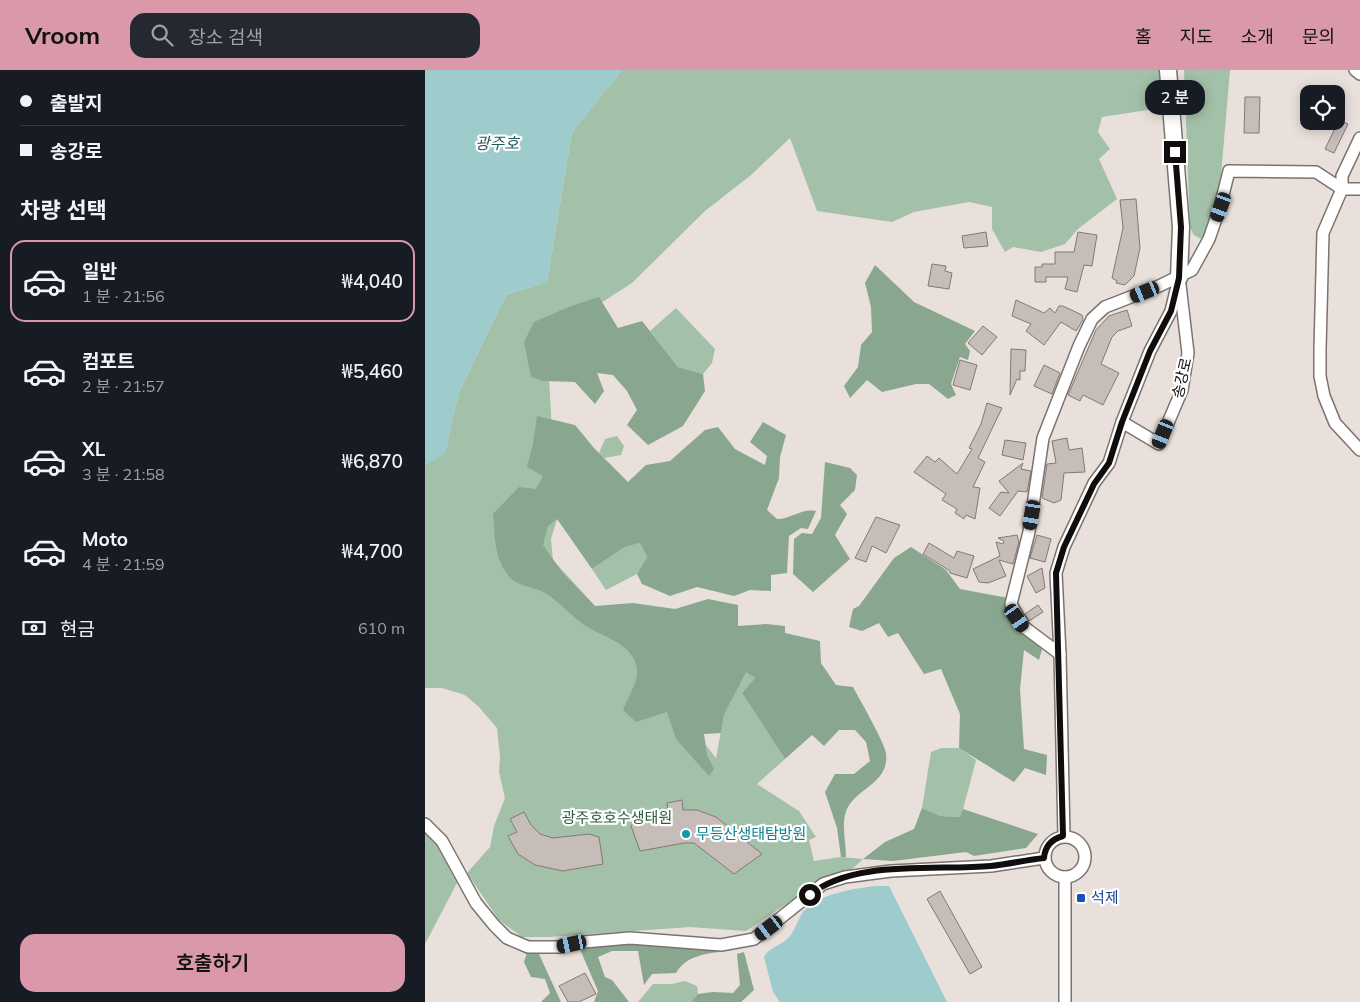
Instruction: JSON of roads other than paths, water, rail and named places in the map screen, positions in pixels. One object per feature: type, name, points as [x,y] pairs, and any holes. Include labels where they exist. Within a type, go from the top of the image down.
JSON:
[{"type":"main road","name":"송강로","points":[[1168,70],[1181,227],[1179,278]]},
{"type":"street","points":[[1355,70],[1360,74]]},
{"type":"street","points":[[1360,138],[1341,176],[1342,189],[1323,233],[1320,376],[1324,396],[1335,423],[1360,450]]},
{"type":"street","points":[[1060,654],[1024,627],[1011,604],[1029,532],[1043,438],[1079,346],[1092,319],[1105,307],[1179,278],[1192,270],[1209,239],[1221,207],[1229,171],[1316,172],[1342,189],[1360,189]]},
{"type":"street","points":[[1063,836],[1060,654],[1056,573],[1064,547],[1094,484],[1109,463],[1122,422],[1150,351],[1171,311],[1179,278]]},
{"type":"street","name":"송강로","points":[[1122,422],[1159,444],[1182,390],[1188,353],[1179,278]]},
{"type":"street","points":[[425,824],[442,841],[476,903],[494,925],[507,938],[528,947],[561,947],[584,942],[630,938],[721,944],[754,939],[823,884],[845,877],[891,871],[991,866],[1044,858]]},
{"type":"street","points":[[1063,836],[1070,837],[1081,845],[1085,858],[1080,870],[1075,875],[1065,877],[1055,875],[1049,870],[1044,858],[1047,846],[1052,841],[1063,836]]},
{"type":"street","points":[[1065,877],[1065,1002]]},
{"type":"water","name":"광주호","points":[[425,70],[622,70],[572,132],[547,282],[506,295],[459,392],[445,454],[425,465]]},
{"type":"water","points":[[875,886],[889,886],[947,1002],[780,1002],[773,992],[764,957],[767,953],[790,936],[801,915],[815,902],[835,894]]},
{"type":"place","name":"무등산생태탐방원","points":[[686,834]]},
{"type":"place","name":"석제","points":[[1081,898]]},
{"type":"park label","name":"광주호호수생태원","points":[[617,818]]}]
